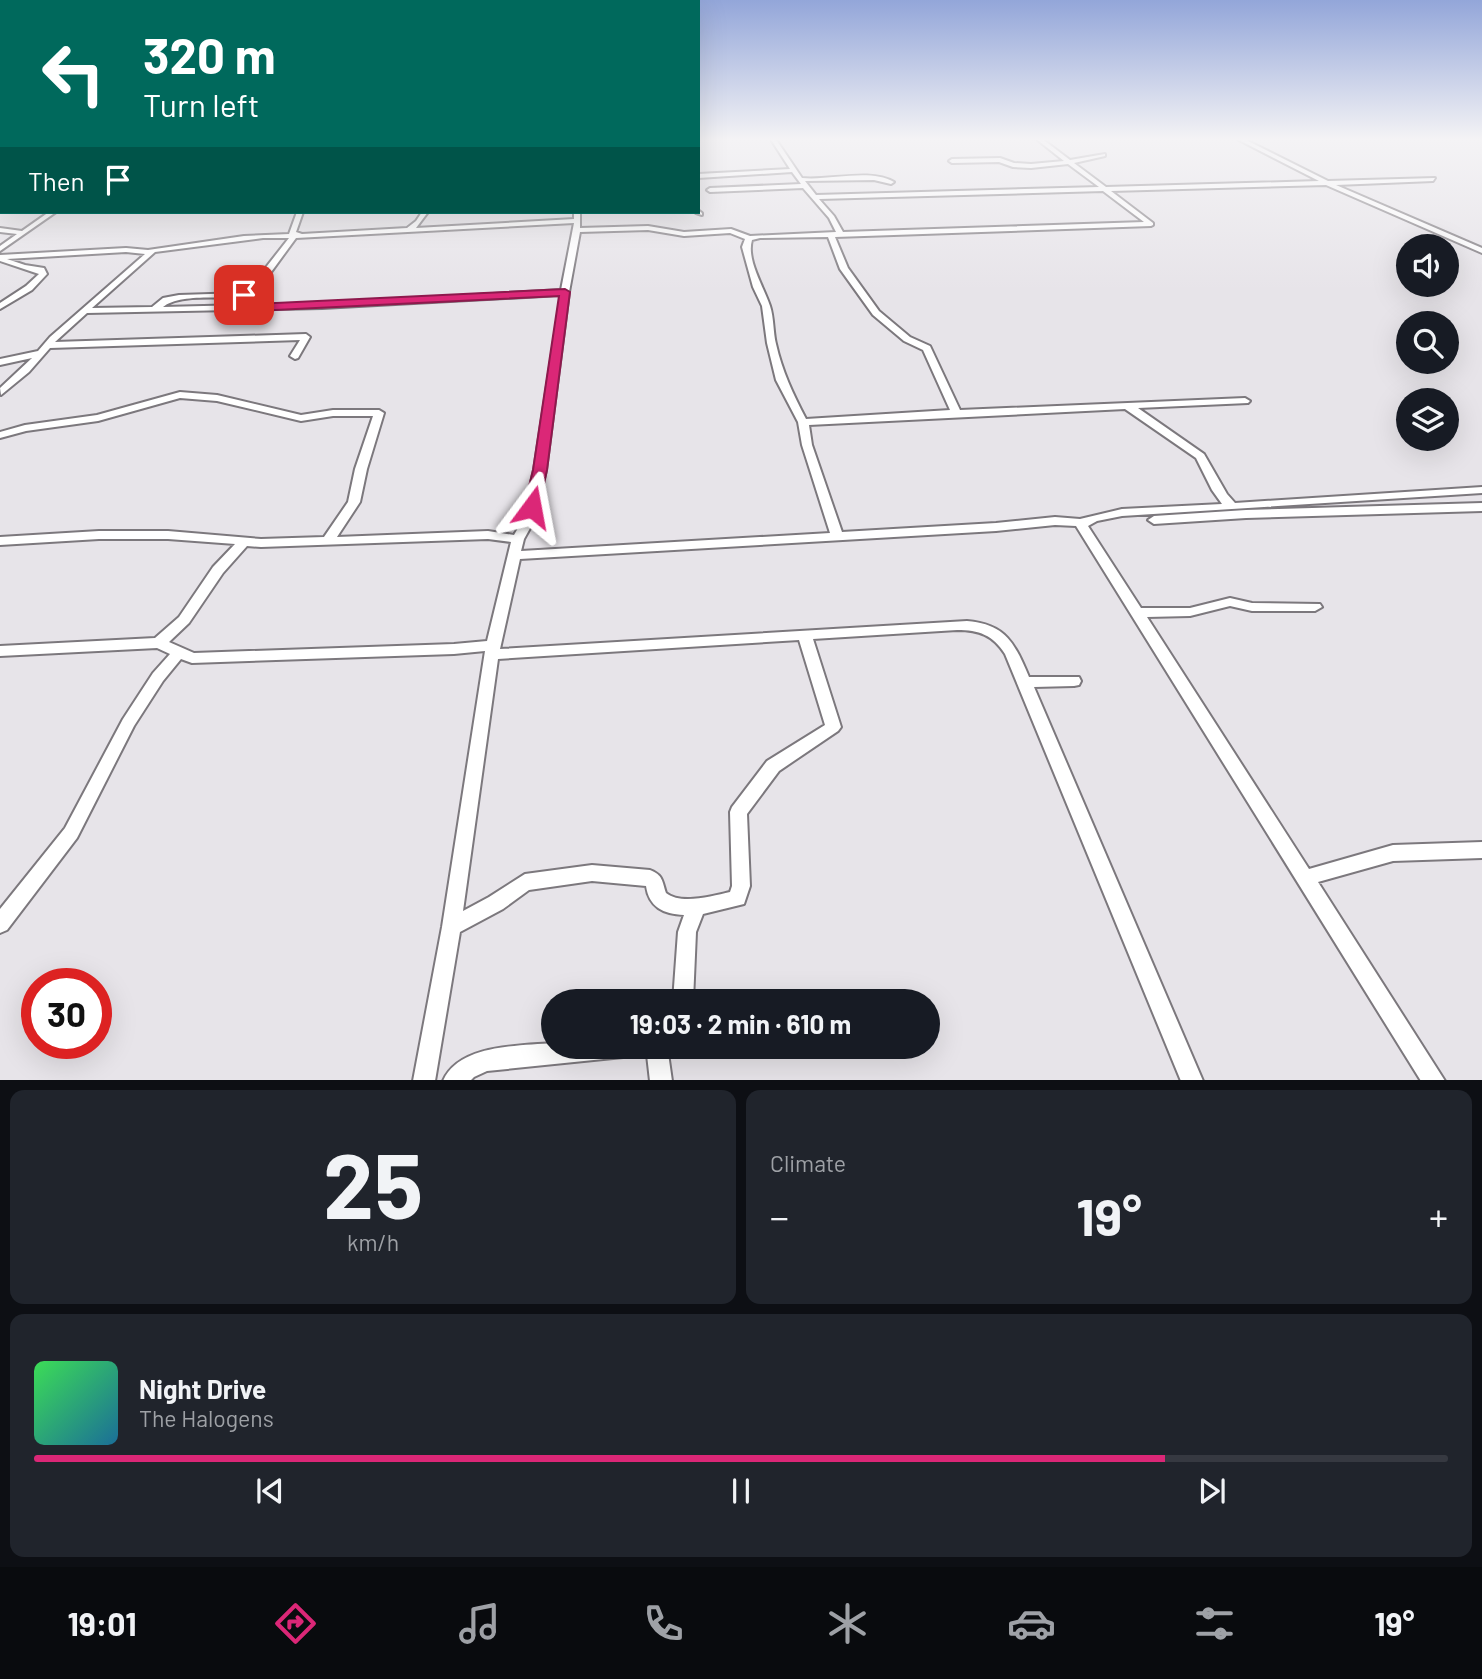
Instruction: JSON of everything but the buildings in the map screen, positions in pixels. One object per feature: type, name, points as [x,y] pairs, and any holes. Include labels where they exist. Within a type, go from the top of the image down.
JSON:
[{"type":"street","points":[[710,190],[728,188]]},
{"type":"street","points":[[806,188],[832,217],[844,269],[876,313],[907,339],[927,348],[956,413]]},
{"type":"street","points":[[813,197],[1127,188]]},
{"type":"street","points":[[1339,188],[1482,251]]},
{"type":"street","points":[[0,258],[193,247],[211,241],[577,221],[684,234],[730,231],[749,238],[1151,224],[1105,189]]},
{"type":"street","points":[[0,249],[50,214]]},
{"type":"street","points":[[298,236],[292,233],[299,214]]},
{"type":"street","points":[[408,231],[424,214]]},
{"type":"street","points":[[424,1080],[452,927],[493,649],[518,539],[528,521],[536,493],[577,221]]},
{"type":"street","points":[[0,230],[23,233]]},
{"type":"street","points":[[154,310],[166,300],[179,297],[244,295],[298,236]]},
{"type":"street","points":[[749,238],[746,247],[757,287],[766,306],[771,343],[781,380],[803,422],[807,445],[836,537]]},
{"type":"street","points":[[55,255],[66,251],[70,244]]},
{"type":"street","points":[[1,392],[151,250]]},
{"type":"street","points":[[0,258],[6,262],[41,270],[43,274],[29,288],[0,307]]},
{"type":"street","points":[[85,312],[565,292]]},
{"type":"street","points":[[244,295],[249,307]]},
{"type":"street","points":[[50,345],[306,337],[295,356]]},
{"type":"street","points":[[0,362],[42,353]]},
{"type":"street","points":[[0,435],[98,418],[180,395],[217,398],[301,418],[333,413],[379,413],[361,469],[354,502],[329,539]]},
{"type":"street","points":[[803,422],[1245,401]]},
{"type":"street","points":[[1129,407],[1200,456],[1229,505],[1246,514]]},
{"type":"street","points":[[1080,523],[1090,519],[1123,515],[1229,505],[1482,490]]},
{"type":"street","points":[[515,555],[996,527],[1021,522],[1080,523],[1246,514],[1482,508]]},
{"type":"street","points":[[1080,523],[1434,1080]]},
{"type":"street","points":[[0,541],[168,535],[244,542],[488,535],[518,539]]},
{"type":"street","points":[[159,643],[184,620],[218,570],[244,542]]},
{"type":"street","points":[[1137,613],[1190,612],[1230,602],[1252,607],[1315,607]]},
{"type":"street","points":[[0,651],[159,643],[192,658],[493,649],[805,636],[947,626],[984,627],[1001,635],[1012,653],[1192,1080]]},
{"type":"street","points":[[452,927],[496,903],[525,882],[592,873],[645,876],[654,880],[656,895],[663,903],[673,906],[696,906],[737,898],[741,886],[738,812],[773,765],[833,727],[805,636]]},
{"type":"street","points":[[0,924],[71,833],[128,723],[158,677],[178,653]]},
{"type":"street","points":[[1024,682],[1074,681]]},
{"type":"street","points":[[1305,878],[1393,853],[1482,850]]},
{"type":"street","points":[[683,989],[687,932],[696,906]]},
{"type":"street","points":[[454,1080],[466,1069],[487,1060],[541,1055]]},
{"type":"street","points":[[658,1059],[661,1080]]},
{"type":"route","points":[[244,295],[249,307],[255,307],[322,306],[565,292],[540,470],[532,507]]}]
